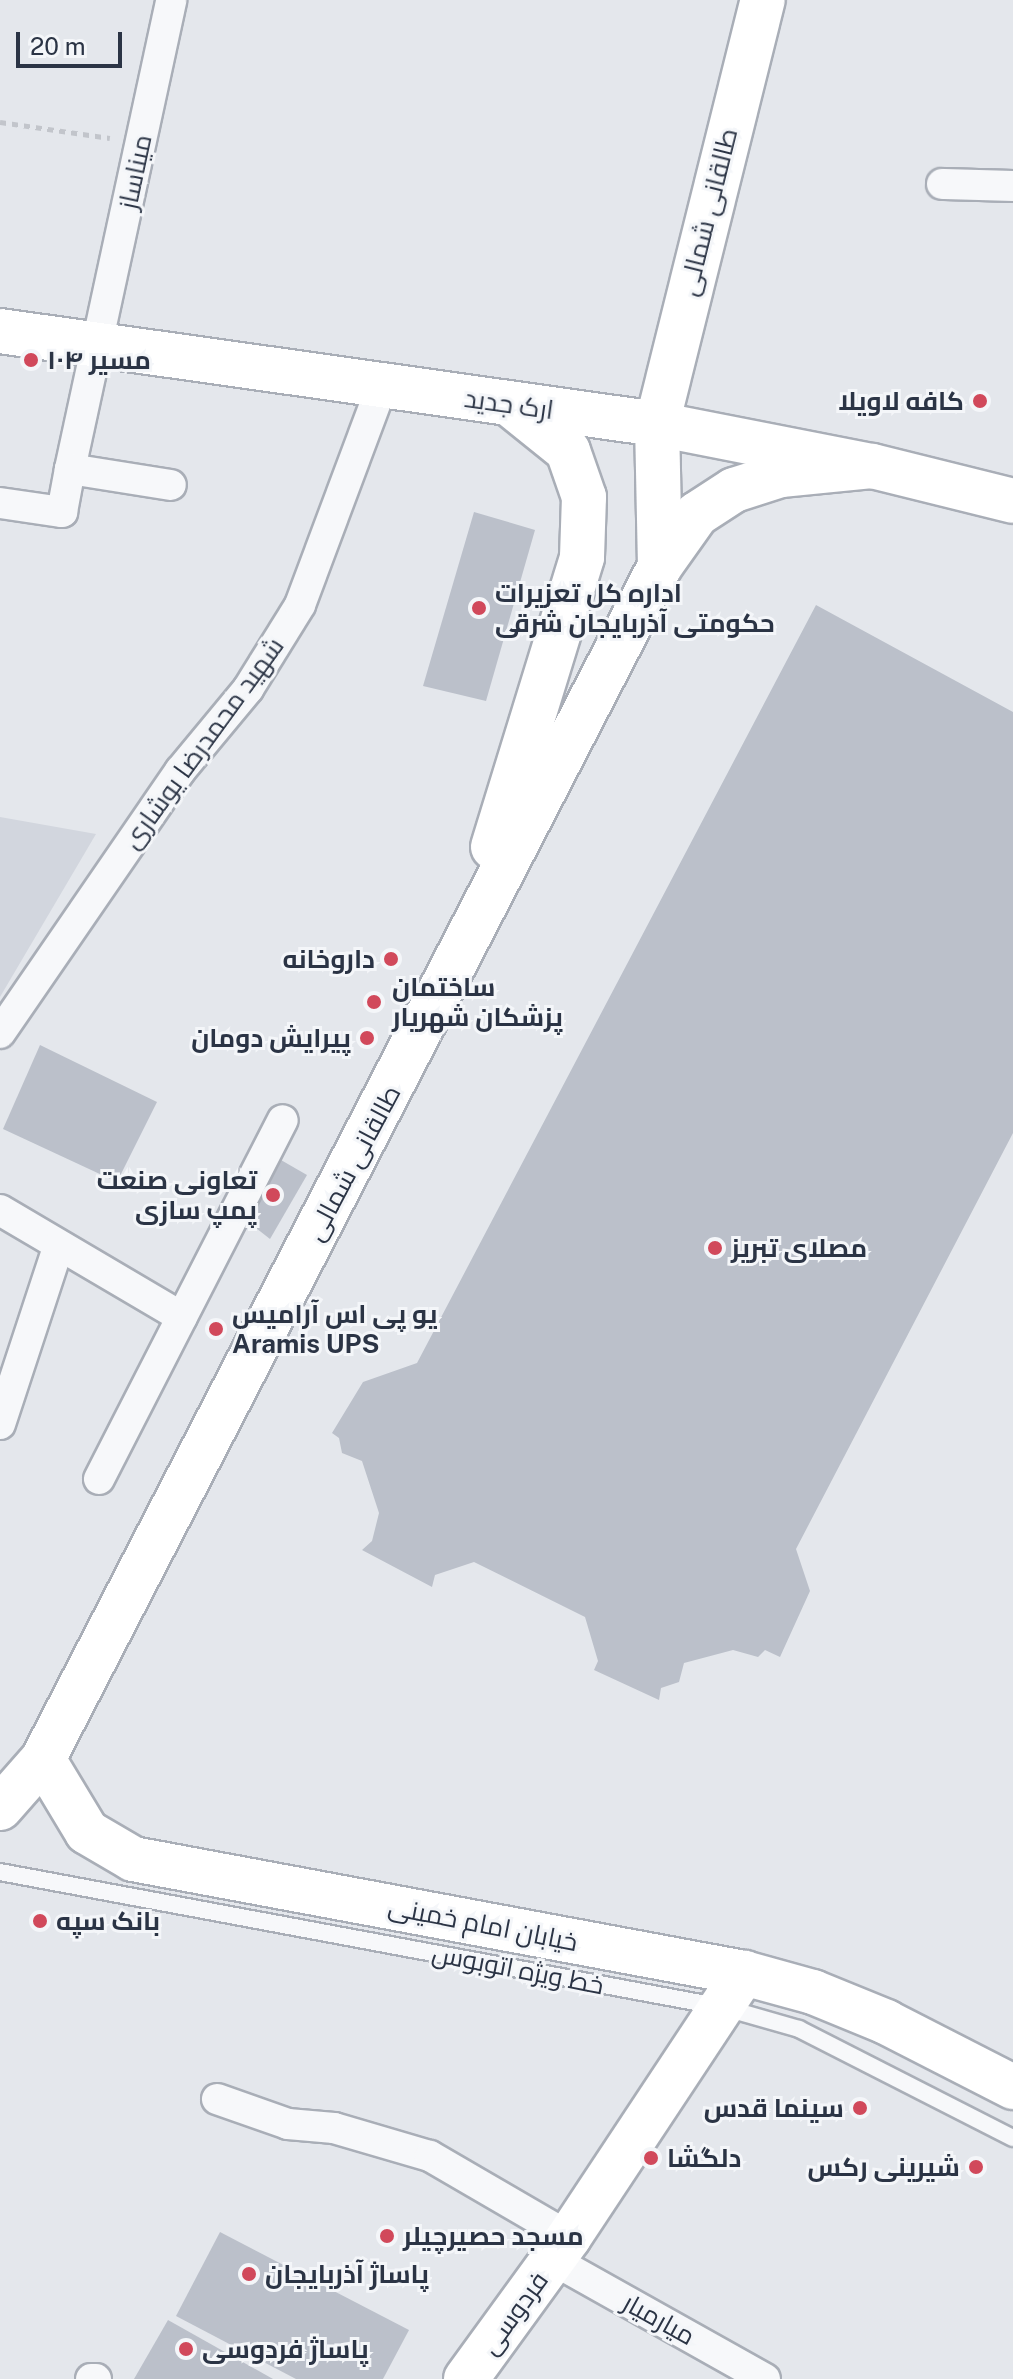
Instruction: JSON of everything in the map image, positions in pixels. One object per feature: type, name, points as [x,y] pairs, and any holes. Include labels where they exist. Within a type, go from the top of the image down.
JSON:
[{"type":"main road","name":"طالقانی شمالی","points":[[660,566],[657,424],[763,0]]},
{"type":"main road","name":"ارک جدید","points":[[0,331],[657,424],[872,466],[1013,501]]},
{"type":"main road","points":[[458,962],[582,557],[584,497],[568,451],[511,405]]},
{"type":"main road","name":"طالقانی شمالی","points":[[43,1759],[458,962],[660,566],[697,514],[734,490],[781,475],[872,466]]},
{"type":"main road","points":[[0,1808],[43,1759]]},
{"type":"main road","name":"خیابان امام خمینی","points":[[43,1759],[87,1832],[133,1859],[733,1990],[813,1992],[886,2022],[1013,2087]]},
{"type":"main road","name":"فردوسی","points":[[466,2379],[561,2248],[733,1990]]},
{"type":"street","name":"میناساز","points":[[0,503],[62,512],[171,0]]},
{"type":"street","points":[[942,184],[1013,186]]},
{"type":"street","name":"شهید محمدرضا یوشاری","points":[[0,1033],[180,771],[248,689],[300,605],[382,386]]},
{"type":"street","points":[[70,469],[171,485]]},
{"type":"street","points":[[99,1479],[283,1120]]},
{"type":"street","points":[[0,1210],[182,1317]]},
{"type":"street","points":[[0,1424],[59,1245]]},
{"type":"street","name":"میارمیار","points":[[217,2099],[288,2124],[334,2128],[430,2156],[561,2248],[765,2379]]},
{"type":"lane","name":"خط ویژه اتوبوس","points":[[0,1872],[733,1990],[799,2029],[1013,2138]]},
{"type":"path","points":[[0,122],[141,142]]},
{"type":"shaded area","points":[[0,817],[96,834],[0,997]]},
{"type":"building","name":"اداره کل تعزیرات حکومتی آذربایجان شرقی","points":[[474,512],[535,530],[486,701],[423,686]]},
{"type":"building","name":"مصلای تبریز","points":[[816,605],[1013,712],[1013,1133],[796,1549],[810,1591],[780,1657],[765,1650],[758,1657],[733,1650],[684,1663],[679,1682],[661,1688],[659,1700],[594,1670],[598,1661],[585,1617],[474,1562],[435,1575],[432,1587],[362,1550],[372,1541],[379,1513],[362,1461],[342,1453],[339,1438],[332,1433],[363,1382],[417,1363]]},
{"type":"building","points":[[40,1045],[157,1102],[117,1182],[3,1129]]},
{"type":"building","name":"تعاونی صنعت پمپ سازی","points":[[274,1156],[307,1175],[270,1239],[239,1215]]},
{"type":"building","name":"پاساژ آذربایجان","points":[[220,2232],[409,2330],[383,2379],[296,2379],[176,2316]]},
{"type":"building","name":"پاساژ فردوسی","points":[[168,2320],[273,2379],[134,2379]]},
{"type":"place","name":"مسیر ۱۰۴","points":[[31,360]]},
{"type":"place","name":"کافه لاویلا","points":[[980,401]]},
{"type":"place","name":"اداره کل تعزیرات حکومتی آذربایجان شرقی","points":[[479,608]]},
{"type":"place","name":"داروخانه","points":[[391,959]]},
{"type":"place","name":"ساختمان پزشکان شهریار","points":[[374,1002]]},
{"type":"place","name":"پیرایش دومان","points":[[367,1038]]},
{"type":"place","name":"تعاونی صنعت پمپ سازی","points":[[273,1195]]},
{"type":"place","name":"مصلای تبریز","points":[[715,1248]]},
{"type":"place","name":"یو پی اس آرامیس Aramis UPS","points":[[216,1329]]},
{"type":"place","name":"بانک سپه","points":[[40,1921]]},
{"type":"place","name":"سینما قدس","points":[[860,2108]]},
{"type":"place","name":"دلگشا","points":[[651,2158]]},
{"type":"place","name":"شیرینی رکس","points":[[976,2167]]},
{"type":"place","name":"مسجد حصیرچیلر","points":[[387,2236]]},
{"type":"place","name":"پاساژ آذربایجان","points":[[249,2274]]},
{"type":"place","name":"پاساژ فردوسی","points":[[186,2349]]}]
